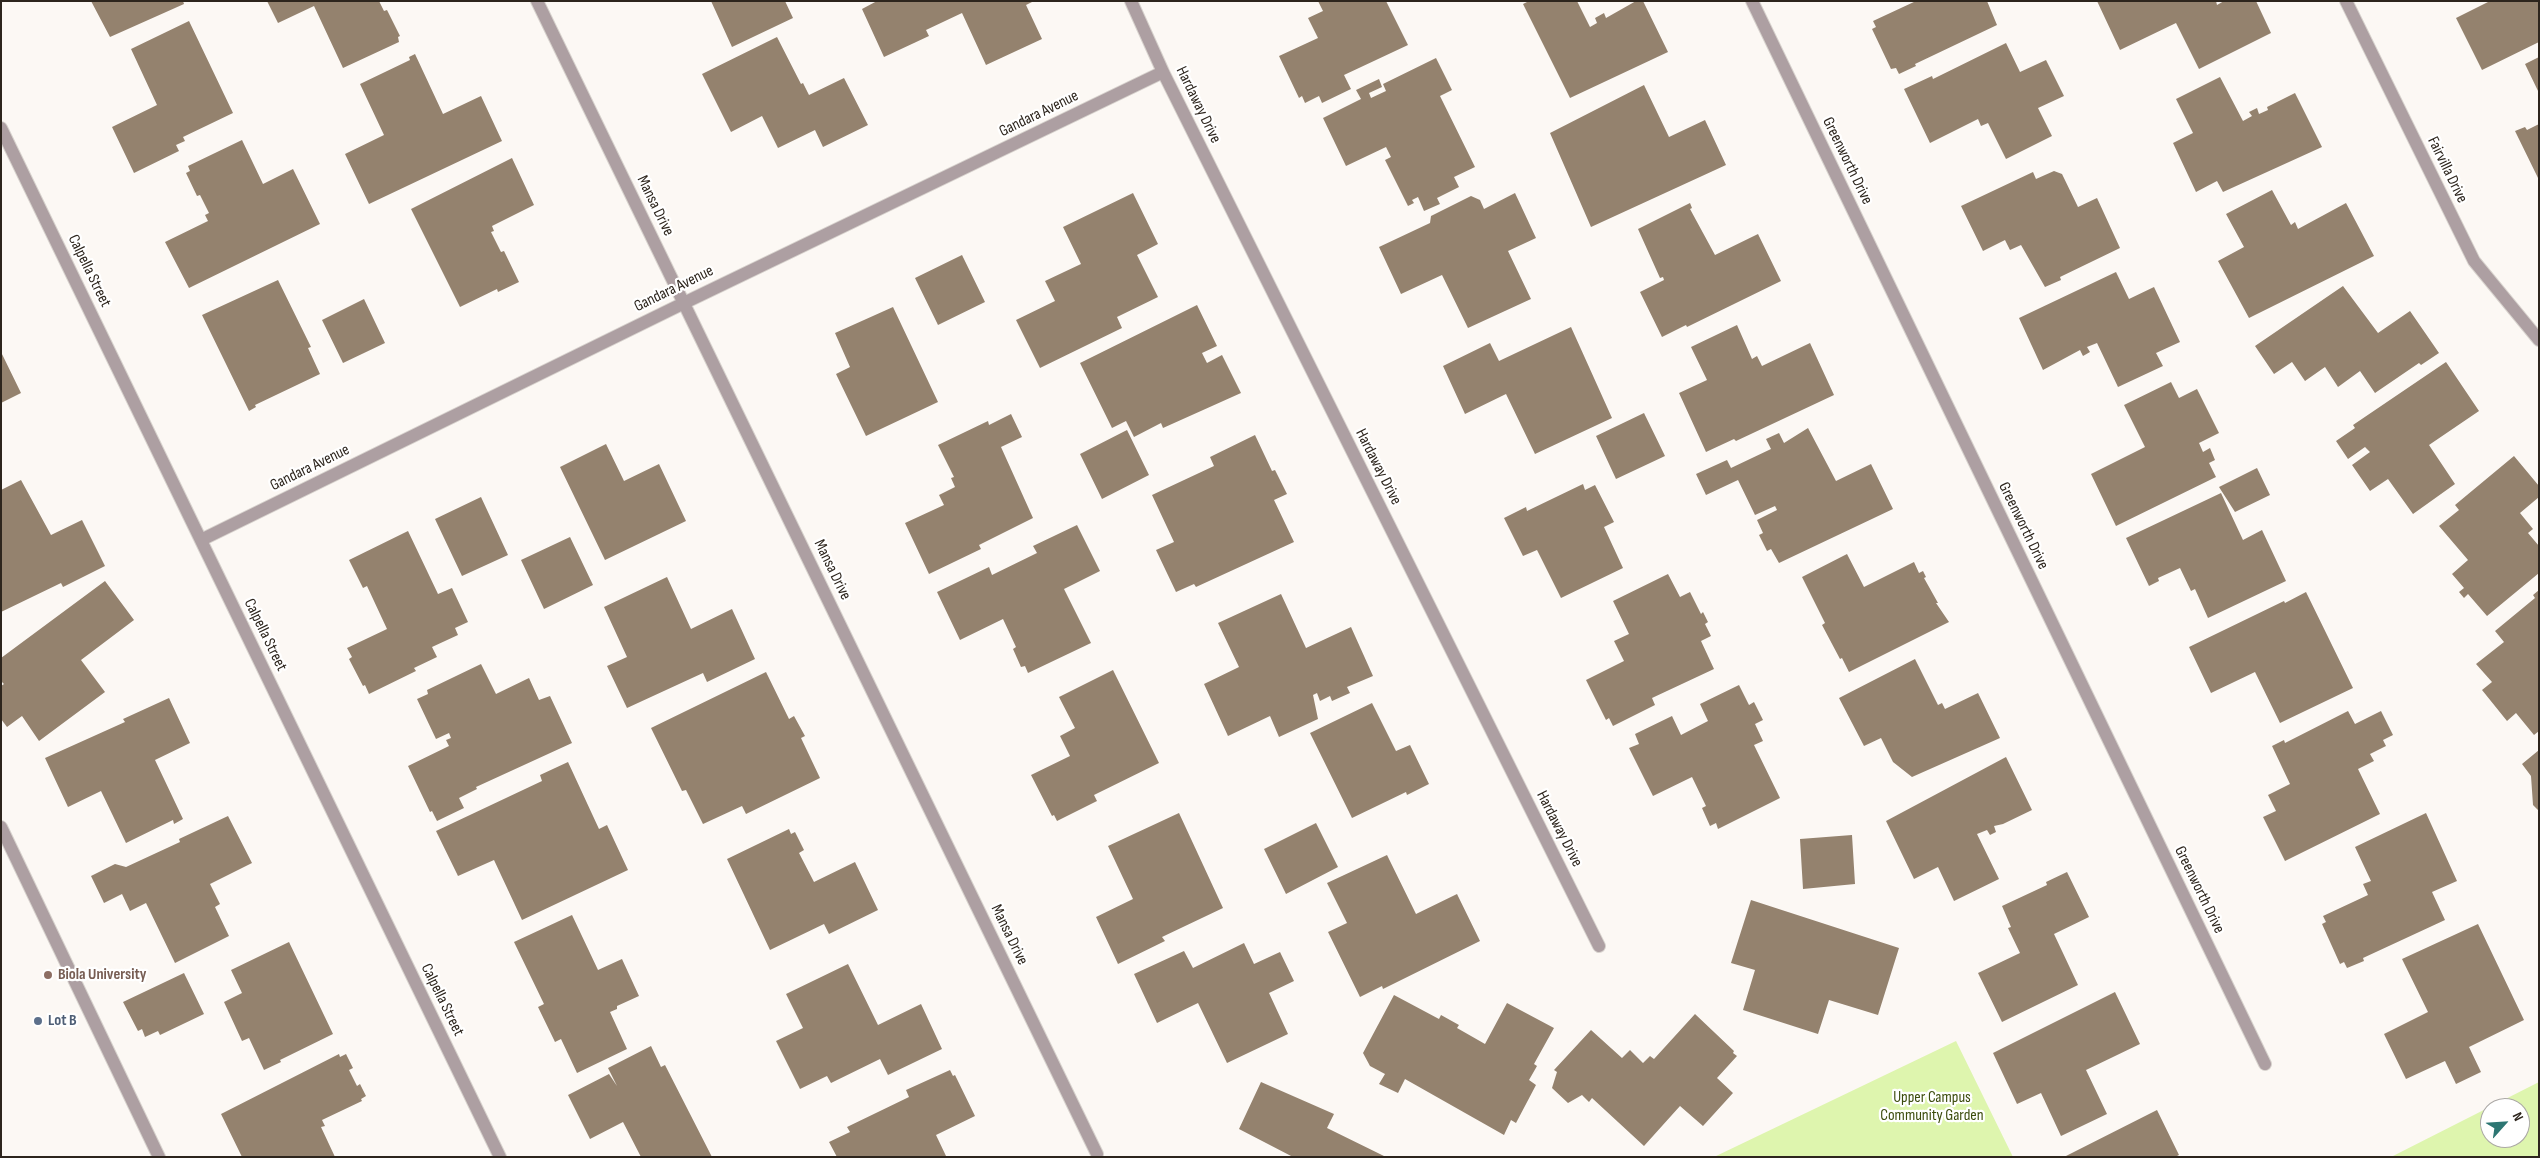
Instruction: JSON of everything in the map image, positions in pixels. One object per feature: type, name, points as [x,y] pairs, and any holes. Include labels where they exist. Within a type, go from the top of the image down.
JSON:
[{"type":"street","name":"Mansa Drive","points":[[537,1],[1097,1154]]},
{"type":"street","name":"Hardaway Drive","points":[[1131,1],[1163,72],[1599,946]]},
{"type":"street","name":"Greenworth Drive","points":[[1752,1],[2265,1064]]},
{"type":"street","name":"Fairvilla Drive","points":[[2346,1],[2474,261],[2539,340]]},
{"type":"street","name":"Gandara Avenue","points":[[201,540],[684,302],[1163,72]]},
{"type":"street","name":"Calpella Street","points":[[1,128],[500,1157]]},
{"type":"street","points":[[1,827],[159,1157]]},
{"type":"green space","name":"Upper Campus Community Garden","points":[[1956,1041],[2013,1157],[1714,1157]]},
{"type":"green space","points":[[2539,1082],[2539,1157],[2391,1157],[2480,1112],[2480,1148],[2530,1148],[2530,1098],[2507,1098]]},
{"type":"building","points":[[91,1],[183,1],[184,4],[110,37]]},
{"type":"building","points":[[267,1],[379,1],[384,11],[387,10],[400,36],[398,37],[399,42],[343,68],[314,6],[278,23]]},
{"type":"building","points":[[711,1],[785,1],[793,18],[732,47]]},
{"type":"building","points":[[877,1],[1034,1],[1026,5],[1042,39],[986,65],[962,13],[926,30],[929,36],[884,57],[862,9]]},
{"type":"building","points":[[1318,1],[1386,1],[1408,45],[1344,75],[1351,89],[1322,103],[1319,96],[1305,103],[1302,96],[1299,98],[1279,56],[1318,38],[1308,18],[1323,11]]},
{"type":"building","points":[[1529,1],[1577,1],[1590,27],[1597,23],[1595,18],[1604,13],[1606,18],[1636,1],[1643,1],[1668,52],[1570,98],[1523,4]]},
{"type":"building","points":[[1916,1],[1987,1],[1997,25],[1915,64],[1916,66],[1899,74],[1896,68],[1891,69],[1872,29],[1876,27],[1873,21]]},
{"type":"building","points":[[2097,1],[2216,1],[2217,5],[2224,1],[2256,1],[2271,33],[2199,69],[2176,23],[2120,50]]},
{"type":"building","points":[[2490,1],[2539,1],[2539,42],[2482,70],[2456,18]]},
{"type":"building","points":[[189,21],[233,113],[183,137],[185,141],[176,145],[179,151],[134,173],[112,127],[157,105],[131,49]]},
{"type":"building","points":[[777,37],[801,84],[803,83],[809,95],[844,78],[868,125],[823,147],[815,130],[778,148],[762,116],[731,132],[702,74]]},
{"type":"building","points":[[2006,43],[2020,72],[2046,60],[2064,96],[2038,108],[2052,136],[2006,159],[1988,123],[1981,126],[1978,119],[1930,143],[1904,89],[1932,76],[1933,79]]},
{"type":"building","points":[[415,54],[443,114],[481,96],[502,141],[369,204],[345,154],[384,135],[360,84],[410,60],[409,57]]},
{"type":"building","points":[[2539,57],[2539,93],[2525,64]]},
{"type":"building","points":[[1436,58],[1452,90],[1440,96],[1475,167],[1454,177],[1459,187],[1437,198],[1440,204],[1424,211],[1418,197],[1412,200],[1414,203],[1408,206],[1385,160],[1391,157],[1386,147],[1346,166],[1323,118],[1361,99],[1356,90],[1379,79],[1382,87],[1369,93],[1371,98],[1386,91],[1383,84]]},
{"type":"building","points":[[2220,77],[2243,121],[2252,116],[2249,112],[2257,108],[2259,114],[2268,110],[2267,107],[2295,93],[2322,147],[2223,192],[2217,181],[2196,192],[2173,143],[2193,133],[2176,99]]},
{"type":"building","points":[[1644,85],[1669,137],[1705,120],[1726,165],[1591,227],[1550,133]]},
{"type":"building","points":[[2539,124],[2539,180],[2515,131],[2525,127],[2527,130]]},
{"type":"building","points":[[242,140],[263,184],[293,169],[320,224],[189,288],[165,242],[208,221],[205,215],[209,213],[200,195],[197,196],[186,173],[190,171],[188,166]]},
{"type":"building","points":[[512,158],[534,205],[492,226],[494,231],[491,232],[501,252],[504,251],[519,282],[498,292],[497,289],[460,307],[411,209]]},
{"type":"building","points":[[2054,171],[2062,174],[2078,207],[2097,198],[2120,248],[2060,277],[2061,280],[2045,287],[2021,245],[2010,250],[2005,240],[1983,251],[1961,206],[2033,172],[2036,179]]},
{"type":"building","points":[[2272,190],[2291,225],[2295,222],[2298,229],[2346,203],[2374,256],[2249,318],[2218,261],[2244,247],[2226,214]]},
{"type":"building","points":[[1133,193],[1158,244],[1137,255],[1158,297],[1117,317],[1122,328],[1040,368],[1016,320],[1055,301],[1045,281],[1081,264],[1063,227]]},
{"type":"building","points":[[1515,193],[1536,238],[1508,251],[1531,299],[1468,328],[1442,275],[1401,294],[1379,247],[1430,223],[1431,216],[1471,196],[1480,200],[1484,209]]},
{"type":"building","points":[[1690,203],[1692,208],[1690,209],[1715,255],[1758,234],[1781,281],[1687,327],[1686,325],[1662,337],[1640,292],[1664,280],[1663,277],[1660,278],[1638,229]]},
{"type":"building","points":[[962,255],[985,302],[938,325],[915,278]]},
{"type":"building","points":[[2116,272],[2129,299],[2154,287],[2180,342],[2156,353],[2163,366],[2118,387],[2097,343],[2087,347],[2090,352],[2083,356],[2080,350],[2043,370],[2019,318]]},
{"type":"building","points":[[278,280],[311,347],[308,348],[320,374],[255,405],[256,407],[249,411],[202,315]]},
{"type":"building","points":[[2343,286],[2378,333],[2410,311],[2439,353],[2421,365],[2419,363],[2375,393],[2360,371],[2338,387],[2325,367],[2305,381],[2292,362],[2274,374],[2255,346]]},
{"type":"building","points":[[364,299],[385,343],[343,363],[322,320]]},
{"type":"building","points":[[1197,305],[1217,346],[1202,353],[1207,363],[1222,355],[1241,393],[1163,428],[1161,423],[1134,437],[1126,421],[1112,428],[1080,363]]},
{"type":"building","points":[[893,307],[938,402],[866,436],[836,374],[850,367],[835,333]]},
{"type":"building","points":[[1737,325],[1752,359],[1757,356],[1762,366],[1810,343],[1834,395],[1736,441],[1734,439],[1706,452],[1679,393],[1707,380],[1691,347]]},
{"type":"building","points":[[1571,327],[1612,418],[1535,454],[1506,394],[1465,414],[1443,366],[1490,343],[1499,361]]},
{"type":"building","points":[[1,352],[21,393],[1,403]]},
{"type":"building","points":[[2446,362],[2479,411],[2429,445],[2455,484],[2413,514],[2388,479],[2370,491],[2352,465],[2370,452],[2365,447],[2348,459],[2336,441],[2355,428],[2353,425]]},
{"type":"building","points":[[2171,382],[2179,398],[2197,389],[2219,433],[2199,443],[2203,452],[2210,448],[2215,460],[2209,463],[2216,477],[2116,526],[2091,474],[2145,447],[2124,405]]},
{"type":"building","points":[[1644,413],[1665,456],[1616,479],[1596,436]]},
{"type":"building","points":[[1011,414],[1022,437],[1001,447],[1033,518],[979,545],[981,549],[929,574],[905,523],[944,505],[939,495],[955,487],[951,478],[954,477],[938,445],[988,421],[989,425]]},
{"type":"building","points":[[1808,428],[1836,481],[1871,464],[1893,509],[1779,563],[1771,549],[1767,551],[1759,535],[1763,533],[1757,520],[1777,510],[1775,506],[1755,515],[1738,480],[1706,495],[1696,474],[1727,460],[1731,468],[1771,449],[1766,439],[1779,433],[1784,443]]},
{"type":"building","points":[[1127,430],[1149,475],[1102,499],[1080,454]]},
{"type":"building","points":[[1255,435],[1272,471],[1275,470],[1287,494],[1274,500],[1294,542],[1196,587],[1194,584],[1176,592],[1156,550],[1174,542],[1152,495],[1214,466],[1210,457]]},
{"type":"building","points":[[606,444],[624,481],[659,464],[686,521],[605,560],[560,467]]},
{"type":"building","points":[[2514,456],[2539,486],[2539,497],[2520,513],[2533,529],[2528,533],[2539,546],[2539,573],[2487,616],[2468,594],[2464,598],[2459,592],[2464,588],[2452,574],[2468,560],[2439,526],[2459,510],[2455,505]]},
{"type":"building","points":[[2257,468],[2270,495],[2235,512],[2219,487]]},
{"type":"building","points":[[21,480],[51,535],[82,520],[105,566],[63,587],[61,583],[1,612],[1,490]]},
{"type":"building","points":[[1583,484],[1585,490],[1595,485],[1614,522],[1604,527],[1623,568],[1561,598],[1537,550],[1523,556],[1504,518],[1526,507],[1527,511]]},
{"type":"building","points":[[2221,493],[2243,540],[2262,530],[2286,581],[2208,618],[2195,589],[2191,591],[2180,568],[2158,578],[2159,581],[2149,586],[2126,538]]},
{"type":"building","points":[[481,497],[508,555],[462,576],[435,519]]},
{"type":"building","points":[[1077,525],[1100,571],[1064,589],[1091,643],[1028,673],[1025,666],[1021,667],[1013,649],[1016,647],[1003,619],[960,640],[937,592],[989,567],[992,575],[1037,553],[1033,546]]},
{"type":"building","points":[[408,531],[438,594],[452,588],[468,622],[455,628],[458,635],[432,647],[437,657],[414,668],[416,671],[369,694],[349,659],[352,657],[347,648],[387,629],[367,586],[363,588],[349,560]]},
{"type":"building","points":[[570,537],[593,585],[544,609],[521,560]]},
{"type":"building","points":[[1847,554],[1864,587],[1914,562],[1919,573],[1923,571],[1926,577],[1924,578],[1938,603],[1936,603],[1949,622],[1849,672],[1822,625],[1825,623],[1802,577]]},
{"type":"building","points":[[1668,574],[1680,597],[1690,592],[1701,614],[1703,612],[1708,622],[1705,624],[1711,636],[1701,641],[1714,669],[1652,698],[1655,705],[1613,726],[1609,718],[1606,720],[1586,680],[1624,661],[1614,641],[1629,634],[1613,601]]},
{"type":"building","points":[[667,577],[691,629],[732,609],[755,659],[707,682],[703,673],[627,708],[607,666],[627,657],[604,607]]},
{"type":"building","points":[[105,581],[134,620],[81,660],[105,692],[39,741],[22,716],[7,727],[1,719],[1,686],[4,684],[1,681],[1,658]]},
{"type":"building","points":[[2539,590],[2539,731],[2534,735],[2516,713],[2507,721],[2482,690],[2492,682],[2476,664],[2504,642],[2495,631],[2535,598],[2533,595]]},
{"type":"building","points":[[2306,592],[2353,688],[2280,723],[2255,672],[2211,693],[2189,647]]},
{"type":"building","points":[[1281,594],[1306,648],[1351,627],[1373,676],[1347,687],[1350,693],[1332,701],[1330,696],[1320,701],[1317,693],[1313,695],[1318,719],[1279,737],[1270,716],[1228,736],[1204,684],[1239,667],[1218,623]]},
{"type":"building","points":[[1915,659],[1938,705],[1942,703],[1945,709],[1978,693],[2000,738],[1912,777],[1893,762],[1881,738],[1864,746],[1839,698]]},
{"type":"building","points":[[481,664],[496,694],[529,678],[539,700],[550,696],[572,743],[476,787],[477,789],[459,798],[464,808],[437,821],[432,811],[430,812],[408,766],[449,746],[446,740],[451,738],[449,733],[436,739],[417,699],[428,694],[427,690]]},
{"type":"building","points":[[1113,670],[1159,763],[1094,795],[1097,801],[1057,821],[1054,815],[1052,816],[1031,775],[1070,756],[1060,736],[1075,728],[1059,697]]},
{"type":"building","points":[[766,672],[789,719],[794,716],[805,736],[801,738],[820,778],[746,814],[742,806],[703,824],[686,790],[682,791],[651,728]]},
{"type":"building","points":[[1739,685],[1749,705],[1754,702],[1763,720],[1755,724],[1763,741],[1754,745],[1780,798],[1718,829],[1716,823],[1710,826],[1702,808],[1706,806],[1692,777],[1653,796],[1629,748],[1639,744],[1635,734],[1672,716],[1681,735],[1708,721],[1700,704]]},
{"type":"building","points":[[169,698],[190,743],[155,760],[183,819],[174,824],[173,820],[126,843],[101,791],[68,807],[45,758],[125,722],[123,719]]},
{"type":"building","points":[[1372,703],[1396,751],[1410,745],[1429,784],[1407,795],[1406,792],[1352,818],[1310,733]]},
{"type":"building","points":[[2348,711],[2355,724],[2381,711],[2393,735],[2383,740],[2386,746],[2370,754],[2374,761],[2358,769],[2380,814],[2285,861],[2263,817],[2276,811],[2268,795],[2290,784],[2272,746],[2284,740],[2285,743]]},
{"type":"building","points":[[2539,750],[2539,811],[2533,805],[2531,776],[2522,764]]},
{"type":"building","points":[[2006,757],[2032,810],[2003,824],[1994,826],[1996,832],[1990,835],[1987,830],[1977,834],[1999,879],[1954,901],[1938,867],[1914,879],[1886,821]]},
{"type":"building","points":[[568,762],[599,829],[607,825],[628,870],[522,920],[494,860],[458,876],[436,831],[542,781],[540,775]]},
{"type":"building","points":[[1179,813],[1223,908],[1162,937],[1165,941],[1118,964],[1096,917],[1133,899],[1108,846]]},
{"type":"building","points":[[2426,813],[2457,881],[2432,892],[2445,920],[2363,958],[2364,961],[2347,968],[2344,962],[2340,964],[2322,924],[2326,922],[2323,916],[2368,895],[2363,884],[2371,881],[2355,847]]},
{"type":"building","points":[[228,816],[252,863],[210,884],[220,904],[215,907],[229,936],[175,963],[146,903],[130,911],[122,894],[104,903],[91,876],[115,864],[126,867],[180,842],[179,839]]},
{"type":"building","points":[[1316,823],[1338,867],[1286,894],[1264,849]]},
{"type":"building","points":[[789,829],[791,834],[795,832],[804,850],[799,853],[814,882],[855,862],[878,910],[829,934],[824,924],[770,950],[727,859]]},
{"type":"building","points":[[1852,835],[1855,884],[1803,889],[1800,839]]},
{"type":"building","points":[[1387,855],[1416,914],[1457,894],[1480,941],[1383,989],[1382,986],[1360,997],[1328,932],[1347,923],[1327,883]]},
{"type":"building","points":[[2067,872],[2089,917],[2054,934],[2078,985],[2002,1022],[1978,973],[2020,953],[2008,928],[2011,927],[2002,906],[2047,885],[2046,882]]},
{"type":"building","points":[[1751,900],[1899,948],[1878,1015],[1829,1000],[1818,1034],[1743,1010],[1755,970],[1731,963]]},
{"type":"building","points":[[572,915],[598,970],[622,959],[639,996],[617,1006],[617,1009],[610,1012],[627,1049],[577,1073],[561,1039],[555,1042],[538,1007],[544,1004],[514,942]]},
{"type":"building","points":[[2478,924],[2524,1020],[2469,1047],[2481,1072],[2456,1084],[2445,1061],[2406,1079],[2384,1034],[2428,1012],[2402,959]]},
{"type":"building","points":[[289,942],[333,1034],[264,1070],[249,1038],[242,1041],[224,1002],[242,993],[231,970]]},
{"type":"building","points":[[1244,943],[1254,964],[1280,952],[1294,981],[1269,993],[1288,1034],[1227,1063],[1198,1003],[1157,1023],[1134,974],[1184,951],[1193,968]]},
{"type":"building","points":[[848,964],[878,1025],[921,1004],[942,1049],[888,1075],[880,1059],[831,1083],[827,1076],[800,1089],[776,1041],[803,1028],[786,994]]},
{"type":"building","points":[[184,973],[204,1014],[160,1035],[158,1031],[145,1037],[142,1029],[138,1031],[123,1002]]},
{"type":"building","points":[[2115,992],[2140,1044],[2086,1070],[2107,1114],[2061,1136],[2041,1093],[2017,1104],[1993,1053]]},
{"type":"building","points":[[1394,995],[1439,1019],[1441,1015],[1459,1025],[1457,1028],[1485,1044],[1507,1003],[1554,1028],[1534,1064],[1537,1066],[1529,1080],[1536,1085],[1516,1123],[1511,1120],[1504,1135],[1405,1079],[1398,1093],[1379,1084],[1385,1074],[1370,1066],[1363,1053]]},
{"type":"building","points":[[1695,1014],[1737,1056],[1717,1078],[1733,1093],[1703,1126],[1680,1106],[1644,1146],[1592,1098],[1589,1102],[1582,1095],[1568,1103],[1552,1088],[1557,1072],[1554,1070],[1591,1030],[1622,1058],[1630,1050],[1643,1063],[1650,1056],[1654,1059]]},
{"type":"building","points":[[651,1046],[661,1067],[665,1065],[712,1157],[641,1157],[623,1122],[590,1139],[568,1095],[609,1074],[617,1086],[608,1068]]},
{"type":"building","points":[[339,1054],[340,1057],[346,1054],[353,1068],[349,1070],[357,1086],[360,1084],[366,1096],[361,1099],[362,1101],[322,1120],[325,1126],[321,1127],[335,1157],[242,1157],[221,1114]]},
{"type":"building","points":[[950,1070],[953,1076],[955,1075],[975,1116],[936,1135],[946,1156],[837,1157],[829,1142],[850,1132],[847,1127],[909,1097],[906,1090]]},
{"type":"building","points":[[1261,1082],[1334,1114],[1327,1128],[1386,1157],[1293,1157],[1239,1129]]},
{"type":"building","points":[[2157,1110],[2179,1155],[2175,1157],[2064,1157]]},
{"type":"place","name":"Biola University","points":[[48,975]]},
{"type":"place","name":"Lot B","points":[[38,1021]]}]
